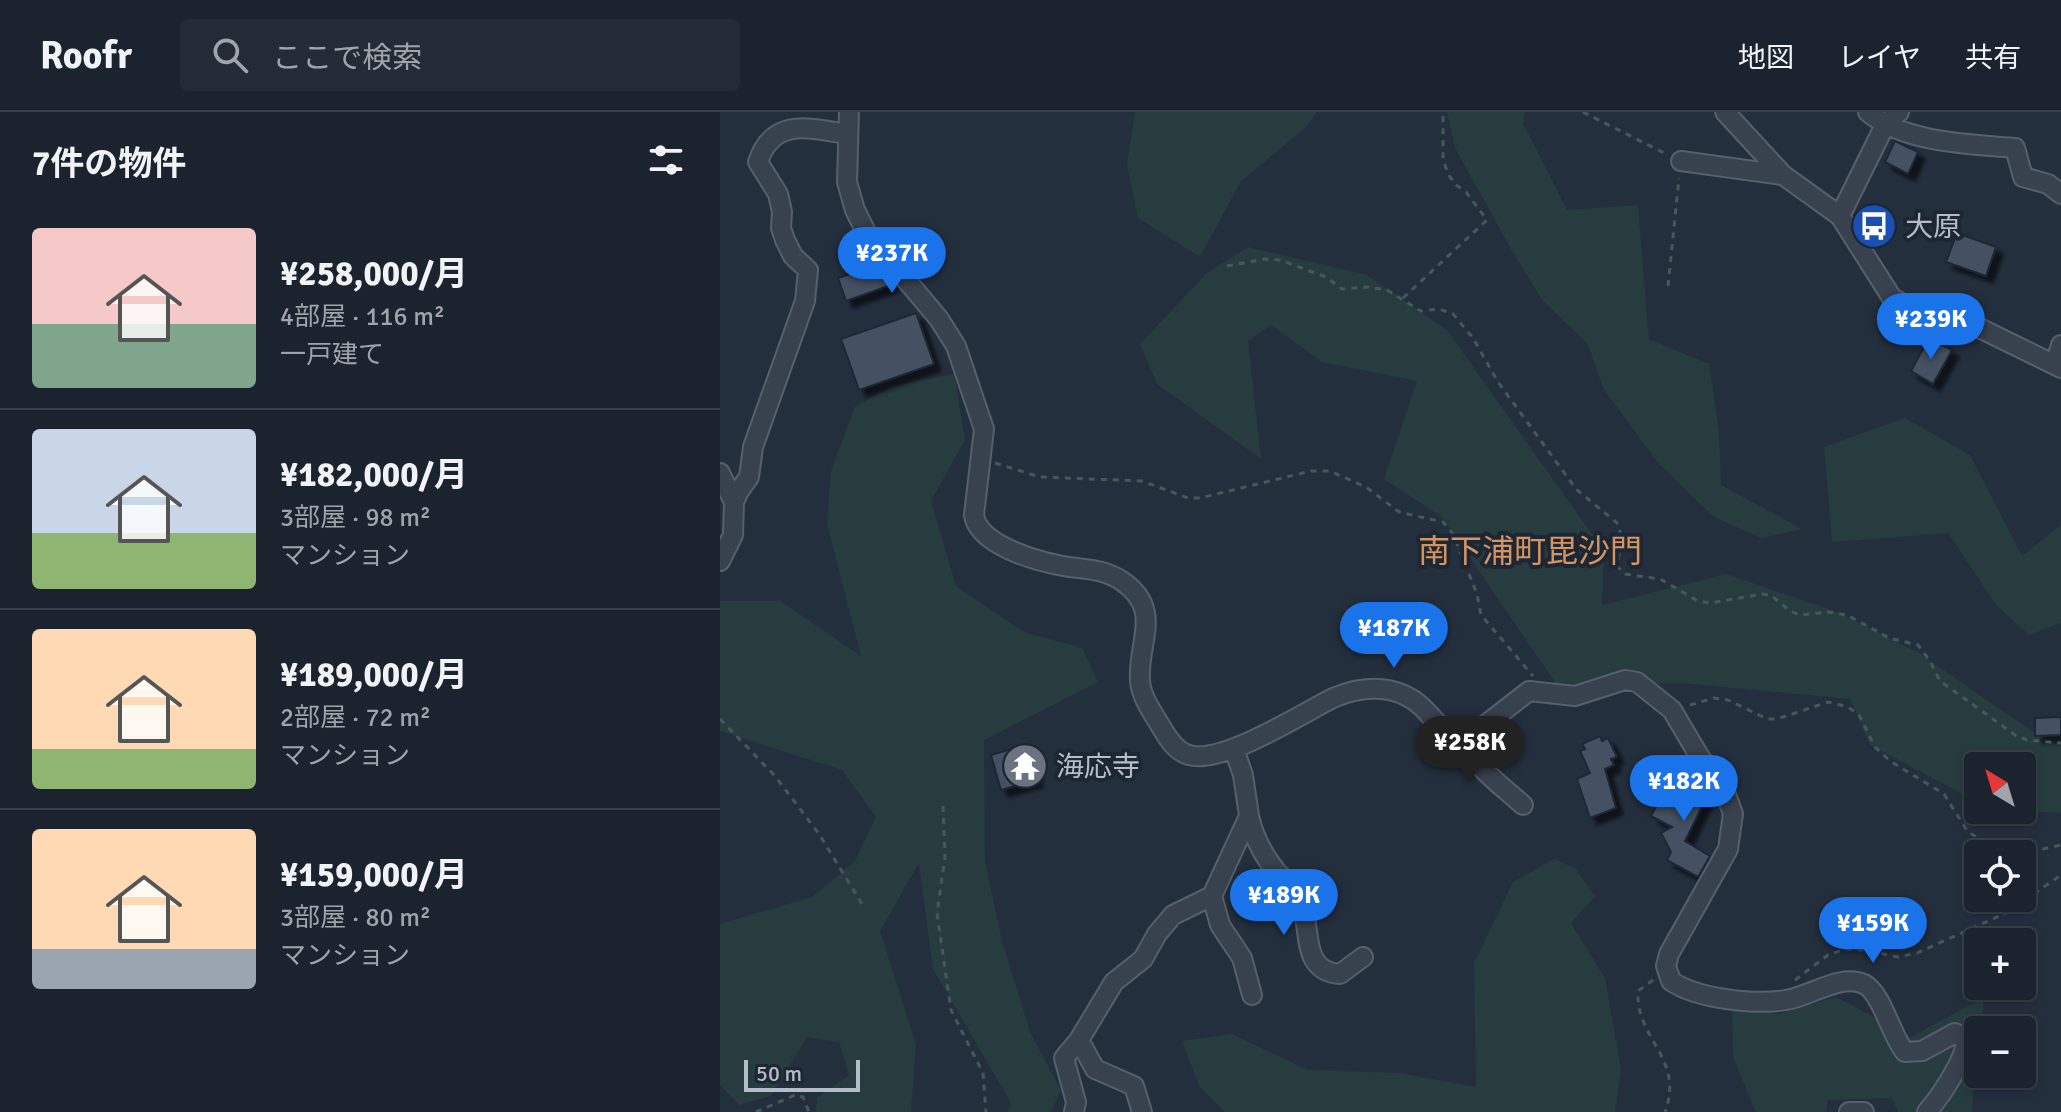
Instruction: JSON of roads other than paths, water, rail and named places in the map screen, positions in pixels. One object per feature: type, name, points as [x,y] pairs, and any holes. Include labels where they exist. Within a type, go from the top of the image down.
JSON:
[{"type":"street","points":[[849,112],[847,182],[855,210],[866,232],[939,319],[956,346],[984,429],[975,520],[983,534],[1000,545],[1054,564],[1103,571],[1130,587],[1140,600],[1147,623],[1140,683],[1166,735],[1177,748],[1190,756],[1209,757],[1234,749],[1348,691],[1372,688],[1394,691],[1414,700],[1445,730],[1466,740]]},
{"type":"street","points":[[1725,112],[1783,175],[1840,216],[1892,298],[1911,308],[1961,319],[2058,367],[2061,345]]},
{"type":"street","points":[[1868,112],[1885,125],[1963,145],[2015,148],[2023,177],[2048,184],[2061,194]]},
{"type":"street","points":[[1840,216],[1885,125],[1899,112]]},
{"type":"street","points":[[720,561],[733,535],[734,502],[749,477],[753,447],[809,283],[808,270],[793,256],[781,228],[782,212],[778,194],[758,162],[763,146],[777,134],[800,127],[847,134]]},
{"type":"street","points":[[1681,161],[1783,175]]},
{"type":"street","points":[[720,473],[734,502]]},
{"type":"street","points":[[1466,740],[1524,693],[1581,695],[1630,680],[1643,686],[1672,710],[1701,759],[1723,786],[1733,814],[1725,858],[1669,954],[1667,974],[1678,986],[1716,999],[1785,1001],[1838,984],[1859,982],[1872,991],[1905,1052],[1922,1051],[1955,1033],[1964,1035],[1967,1042],[1965,1050],[1938,1100],[1927,1112]]},
{"type":"street","points":[[1466,740],[1466,748],[1475,760],[1523,805]]},
{"type":"street","points":[[1234,749],[1243,775],[1257,844],[1300,899],[1305,936],[1320,968],[1340,974],[1363,957]]},
{"type":"street","points":[[1074,1112],[1076,1102],[1064,1058],[1079,1040],[1114,982],[1143,959],[1157,934],[1173,915],[1212,896],[1249,816]]},
{"type":"street","points":[[1212,896],[1220,925],[1242,958],[1252,995]]},
{"type":"street","points":[[1079,1040],[1095,1069],[1134,1086],[1142,1112]]},
{"type":"street","points":[[1849,1112],[1864,1112]]},
{"type":"place","name":"大原","points":[[1874,226]]},
{"type":"place","name":"海応寺","points":[[1025,766]]},
{"type":"district","name":"南下浦町毘沙門","points":[[1530,551]]}]
